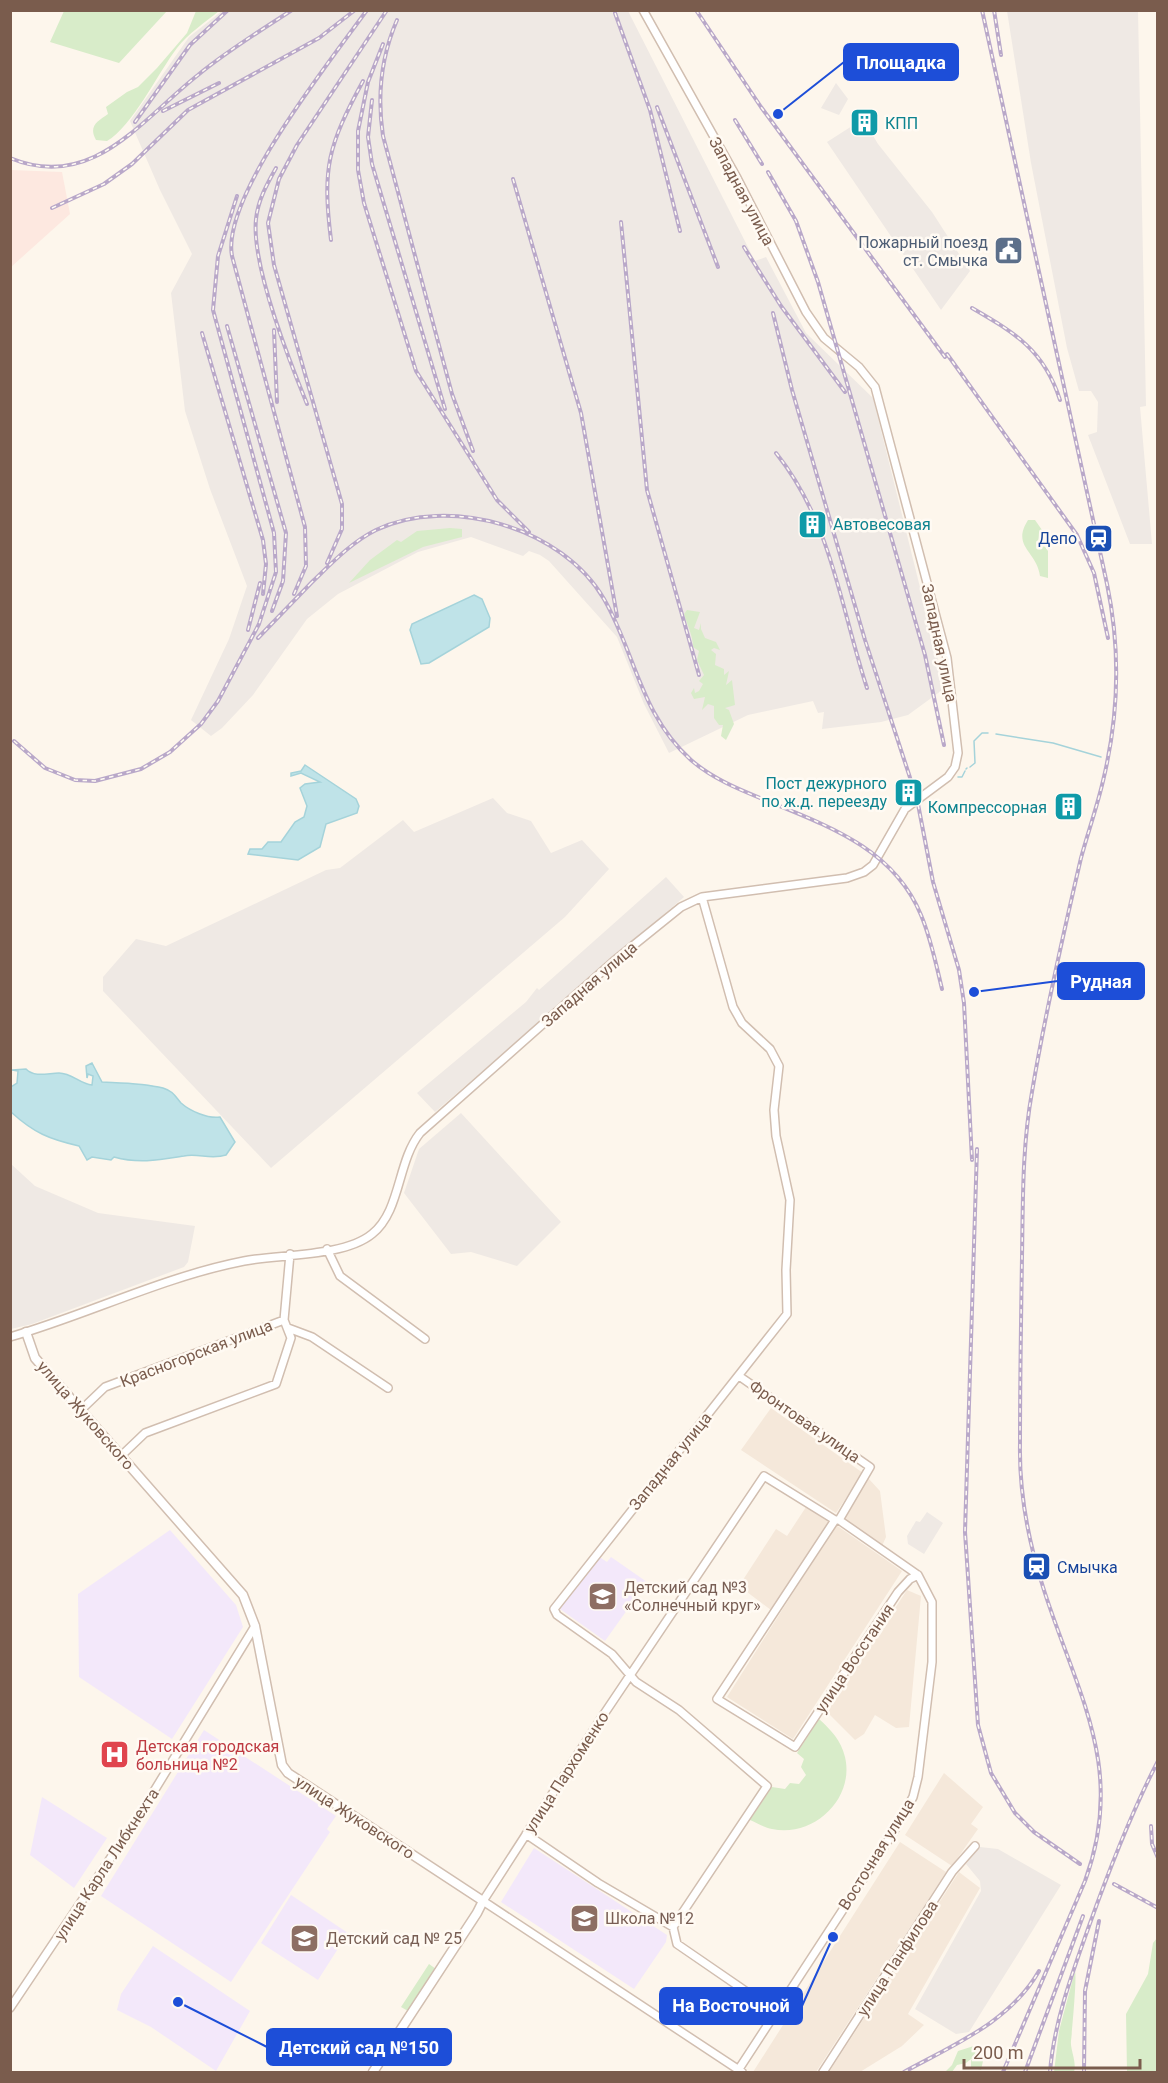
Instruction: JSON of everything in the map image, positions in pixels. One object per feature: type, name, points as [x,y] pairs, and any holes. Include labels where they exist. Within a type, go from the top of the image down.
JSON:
[{"type":"street","name":"Западная улица","points":[[10,1337],[195,1274],[241,1261],[327,1250],[364,1239],[379,1227],[388,1210],[406,1155],[415,1139],[431,1122],[614,961],[681,907],[702,897],[847,878],[864,872],[878,857],[905,809],[954,771],[958,746],[950,672],[875,387],[859,367],[824,338],[806,312],[731,168],[643,10]]},
{"type":"street","name":"Западная улица","points":[[630,1675],[612,1654],[557,1616],[554,1609],[787,1314],[786,1270],[790,1200],[776,1136],[774,1110],[779,1066],[770,1048],[742,1023],[733,1007],[702,897]]},
{"type":"street","points":[[327,1250],[340,1276],[425,1339]]},
{"type":"street","points":[[122,1455],[146,1433],[276,1383],[291,1338],[284,1320],[290,1254]]},
{"type":"street","name":"Красногорская улица","points":[[81,1410],[105,1387],[284,1320]]},
{"type":"street","points":[[288,1328],[312,1337],[388,1388]]},
{"type":"street","name":"улица Жуковского","points":[[26,1332],[35,1358],[243,1595],[255,1626],[280,1756],[288,1773],[739,2072]]},
{"type":"street","name":"Фронтовая улица","points":[[739,1376],[870,1467],[837,1520]]},
{"type":"street","name":"улица Пархоменко","points":[[373,2073],[630,1675],[764,1476],[837,1520]]},
{"type":"street","points":[[837,1520],[918,1575]]},
{"type":"street","name":"улица Восстания","points":[[837,1520],[717,1699],[795,1747],[898,1592],[910,1579],[918,1575]]},
{"type":"street","name":"Восточная улица","points":[[739,2072],[893,1833],[915,1791],[927,1719],[932,1651],[932,1602],[918,1575]]},
{"type":"street","name":"улица Карла Либкнехта","points":[[10,2008],[140,1814],[255,1626]]},
{"type":"street","points":[[630,1675],[679,1710],[763,1780],[767,1786],[672,1927]]},
{"type":"street","points":[[526,1834],[598,1883],[672,1927],[677,1944],[776,2012]]},
{"type":"street","name":"улица Панфилова","points":[[823,2073],[956,1867],[975,1846]]},
{"type":"shaded area","points":[[222,11],[628,11],[755,261],[766,257],[806,333],[873,398],[945,688],[908,715],[881,722],[822,729],[824,712],[818,713],[813,701],[748,715],[669,753],[644,704],[617,637],[549,561],[529,551],[523,556],[471,537],[418,552],[338,594],[307,619],[253,695],[222,728],[211,736],[191,720],[229,639],[247,586],[210,489],[185,411],[171,293],[192,254],[160,190],[130,121],[189,37]]},
{"type":"shaded area","points":[[1007,11],[1138,11],[1146,406],[1140,407],[1152,544],[1130,544],[1088,435],[1097,432],[1098,402],[1091,391],[1079,391],[1067,348],[1031,163]]},
{"type":"shaded area","points":[[836,83],[848,99],[839,115],[821,108]]},
{"type":"shaded area","points":[[863,119],[878,144],[932,212],[970,271],[941,310],[827,142]]},
{"type":"shaded area","points":[[11,170],[62,172],[70,214],[11,267]]},
{"type":"shaded area","points":[[493,798],[507,813],[531,821],[551,853],[582,840],[609,869],[565,917],[271,1168],[103,991],[103,977],[136,939],[166,946],[326,870],[340,868],[403,820],[414,832]]},
{"type":"shaded area","points":[[666,877],[684,897],[435,1112],[417,1093],[526,1002],[537,988],[539,990]]},
{"type":"shaded area","points":[[461,1113],[561,1222],[517,1266],[471,1252],[451,1254],[404,1193],[419,1149]]},
{"type":"shaded area","points":[[11,1164],[35,1186],[98,1213],[195,1226],[188,1262],[184,1267],[32,1324],[11,1329]]},
{"type":"shaded area","points":[[771,1408],[863,1473],[836,1513],[741,1450]]},
{"type":"shaded area","points":[[868,1478],[880,1491],[886,1537],[882,1546],[843,1519]]},
{"type":"shaded area","points":[[808,1504],[830,1520],[771,1610],[739,1586],[776,1529],[787,1536]]},
{"type":"shaded area","points":[[927,1512],[943,1523],[924,1554],[908,1544],[907,1536],[916,1521],[920,1522]]},
{"type":"shaded area","points":[[836,1525],[902,1571],[793,1739],[727,1697]]},
{"type":"shaded area","points":[[170,1530],[236,1605],[243,1627],[172,1739],[79,1677],[78,1594]]},
{"type":"shaded area","name":"Детский сад №3 «Солнечный круг»","points":[[598,1556],[607,1562],[611,1557],[647,1582],[605,1641],[560,1609]]},
{"type":"shaded area","points":[[907,1590],[921,1596],[909,1727],[896,1728],[875,1715],[864,1734],[855,1740],[827,1712]]},
{"type":"shaded area","points":[[204,1730],[336,1816],[327,1829],[330,1832],[231,1982],[101,1896]]},
{"type":"shaded area","points":[[944,1773],[983,1807],[971,1824],[978,1829],[952,1866],[905,1835]]},
{"type":"shaded area","points":[[42,1797],[107,1838],[74,1888],[30,1855]]},
{"type":"shaded area","points":[[900,1842],[946,1872],[816,2072],[753,2072]]},
{"type":"shaded area","points":[[980,1847],[998,1849],[1061,1885],[969,2032],[956,2034],[915,2009],[981,1891],[980,1881],[966,1864]]},
{"type":"shaded area","name":"Школа №12","points":[[534,1848],[667,1935],[666,1942],[634,1989],[501,1902]]},
{"type":"shaded area","points":[[959,1872],[980,1888],[908,2014],[924,2025],[902,2046],[860,2072],[829,2072]]},
{"type":"shaded area","name":"Детский сад № 25","points":[[291,1895],[348,1933],[318,1980],[261,1943]]},
{"type":"shaded area","points":[[153,1946],[250,2011],[216,2071],[151,2027],[117,2010],[121,1994]]},
{"type":"green space","points":[[64,10],[167,11],[119,63],[50,42]]},
{"type":"green space","points":[[196,11],[219,11],[177,48],[126,124],[107,141],[96,140],[94,127],[108,114],[106,107],[138,87],[157,68],[187,33]]},
{"type":"green space","points":[[1028,520],[1035,520],[1042,530],[1040,540],[1048,551],[1048,578],[1040,576],[1034,560],[1026,549],[1022,537]]},
{"type":"green space","points":[[462,529],[462,537],[423,547],[349,583],[370,560],[397,540],[401,542],[417,531]]},
{"type":"green space","points":[[687,610],[700,612],[694,628],[699,630],[701,623],[705,638],[716,642],[720,650],[714,648],[711,650],[716,654],[715,665],[724,669],[724,675],[729,671],[726,685],[732,680],[735,705],[725,708],[729,710],[734,724],[726,740],[721,736],[723,725],[719,725],[714,718],[714,706],[708,704],[702,710],[705,697],[694,699],[691,693],[694,688],[695,693],[699,691],[703,684],[699,681],[704,675],[697,660],[699,651],[693,647],[684,614]]},
{"type":"green space","points":[[819,1719],[835,1736],[845,1757],[844,1787],[837,1801],[816,1821],[802,1827],[787,1830],[772,1829],[750,1820],[772,1787],[785,1789],[790,1783],[799,1784],[806,1775],[801,1767],[804,1759],[797,1753]]},
{"type":"green space","points":[[1157,1938],[1157,2072],[1127,2072],[1126,2014],[1148,1974],[1153,1943]]},
{"type":"green space","points":[[429,1964],[436,1969],[408,2011],[401,2007]]},
{"type":"green space","points":[[1075,1971],[1071,2044],[1075,2064],[1074,2072],[1054,2072],[1059,2031]]},
{"type":"green space","points":[[977,2045],[974,2051],[983,2061],[981,2070],[971,2067],[971,2059],[957,2065],[952,2072],[945,2072],[952,2065],[958,2051]]},
{"type":"water","points":[[474,595],[482,599],[490,618],[489,627],[429,663],[421,664],[410,630],[412,624]]},
{"type":"water","points":[[305,765],[356,799],[359,806],[357,813],[326,824],[320,847],[298,860],[248,854],[250,849],[262,849],[268,842],[281,842],[295,822],[304,817],[307,806],[300,788],[305,784],[320,782],[301,773],[291,776],[291,773],[301,771]]},
{"type":"water","points":[[92,1063],[102,1082],[163,1088],[172,1092],[189,1109],[205,1116],[220,1117],[235,1142],[226,1155],[220,1156],[189,1155],[141,1161],[92,1157],[87,1160],[79,1146],[42,1134],[11,1112],[11,1087],[17,1083],[18,1071],[12,1070],[26,1069],[37,1074],[64,1073],[92,1085],[93,1076],[88,1074],[87,1078],[86,1066]]},
{"type":"waterway","points":[[970,767],[975,763],[974,741],[982,733],[988,733]]},
{"type":"waterway","points":[[996,734],[1053,743],[1101,757]]},
{"type":"waterway","points":[[958,777],[962,777],[965,771]]},
{"type":"railway","points":[[135,122],[190,45],[228,10]]},
{"type":"railway","points":[[10,158],[39,166],[66,166],[90,159],[135,130],[220,58],[292,10]]},
{"type":"railway","points":[[52,208],[104,184],[132,164],[188,110],[319,38],[355,10]]},
{"type":"railway","points":[[294,594],[306,566],[305,527],[232,256],[233,231],[243,200],[260,165],[306,94],[367,10]]},
{"type":"railway","points":[[327,563],[342,529],[342,504],[274,265],[268,223],[279,179],[297,145],[387,10]]},
{"type":"railway","points":[[696,10],[761,107],[945,357]]},
{"type":"railway","points":[[982,10],[1107,584],[1112,609],[1116,658],[1115,707],[1108,756],[1061,945],[1026,1133],[1021,1327],[1020,1461],[1026,1516],[1043,1587],[1082,1696],[1092,1731],[1099,1766],[1101,1802],[1097,1840],[1085,1881],[1003,2072]]},
{"type":"railway","points":[[994,10],[1001,55]]},
{"type":"railway","points":[[615,13],[650,110],[680,231]]},
{"type":"railway","points":[[397,20],[387,48],[382,77],[380,106],[383,136],[452,394],[473,451]]},
{"type":"railway","points":[[383,44],[368,82],[358,131],[358,170],[364,203],[416,371],[497,500],[529,532]]},
{"type":"railway","points":[[331,240],[327,194],[330,158],[342,123],[363,81]]},
{"type":"railway","points":[[163,111],[219,83]]},
{"type":"railway","points":[[372,100],[368,137],[372,164],[445,409]]},
{"type":"railway","points":[[657,107],[718,267]]},
{"type":"railway","points":[[735,120],[762,164]]},
{"type":"railway","points":[[276,168],[266,186],[256,219],[259,261],[273,312],[307,404]]},
{"type":"railway","points":[[768,172],[796,221],[818,282],[925,655],[944,745]]},
{"type":"railway","points":[[513,179],[581,413],[617,616]]},
{"type":"railway","points":[[14,741],[45,768],[75,780],[95,781],[141,769],[170,752],[201,724],[218,701],[259,624],[276,572],[274,533],[213,310],[218,256],[237,196]]},
{"type":"railway","points":[[621,222],[647,490],[699,675]]},
{"type":"railway","points":[[744,247],[781,306],[845,392]]},
{"type":"railway","points":[[972,308],[1002,326],[1026,345],[1046,368],[1060,400]]},
{"type":"railway","points":[[773,313],[792,390],[865,640],[917,799],[933,882],[959,970],[964,1003],[972,1160]]},
{"type":"railway","points":[[227,326],[286,533],[283,581],[272,611]]},
{"type":"railway","points":[[274,330],[277,402]]},
{"type":"railway","points":[[202,333],[263,540],[266,564],[263,594]]},
{"type":"railway","points":[[947,354],[1077,535],[1094,573],[1108,638]]},
{"type":"railway","points":[[776,453],[795,480],[822,536],[867,688]]},
{"type":"railway","points":[[310,584],[349,548],[376,530],[405,520],[437,516],[469,517],[502,524],[533,536],[561,553],[585,574],[604,599],[615,620],[649,704],[674,742],[691,760],[729,784],[816,821],[858,843],[895,873],[921,915],[942,989]]},
{"type":"railway","points":[[258,638],[314,580]]},
{"type":"railway","points":[[248,630],[260,583]]},
{"type":"railway","points":[[977,1149],[965,1532],[978,1725],[991,1773],[1015,1813],[1034,1832],[1080,1864]]},
{"type":"railway","points":[[1050,2072],[1055,2035],[1076,1962],[1120,1843],[1158,1761]]},
{"type":"railway","points":[[1151,1826],[1152,1844],[1158,1858]]},
{"type":"railway","points":[[1114,1884],[1158,1908]]},
{"type":"railway","points":[[1025,2072],[1083,1916]]},
{"type":"railway","points":[[1084,2072],[1085,1991],[1099,1921]]},
{"type":"railway","points":[[904,2072],[961,2042],[996,2018],[1013,2005],[1039,1971]]},
{"type":"place","name":"Площадка","points":[[778,114]]},
{"type":"place","name":"КПП","points":[[864,123]]},
{"type":"place","name":"Пожарный поезд ст. Смычка","points":[[1009,251]]},
{"type":"place","name":"Автовесовая","points":[[812,524]]},
{"type":"place","name":"Депо","points":[[1098,538]]},
{"type":"place","name":"Пост дежурного по ж.д. переезду","points":[[908,792]]},
{"type":"place","name":"Компрессорная","points":[[1068,807]]},
{"type":"place","name":"Рудная","points":[[974,992]]},
{"type":"place","name":"Смычка","points":[[1036,1567]]},
{"type":"place","name":"Детский сад №3 «Солнечный круг»","points":[[603,1596]]},
{"type":"place","name":"Детская городская больница №2","points":[[115,1755]]},
{"type":"place","name":"Школа №12","points":[[584,1918]]},
{"type":"place","name":"На Восточной","points":[[833,1937]]},
{"type":"place","name":"Детский сад № 25","points":[[305,1938]]},
{"type":"place","name":"Детский сад №150","points":[[178,2002]]}]
